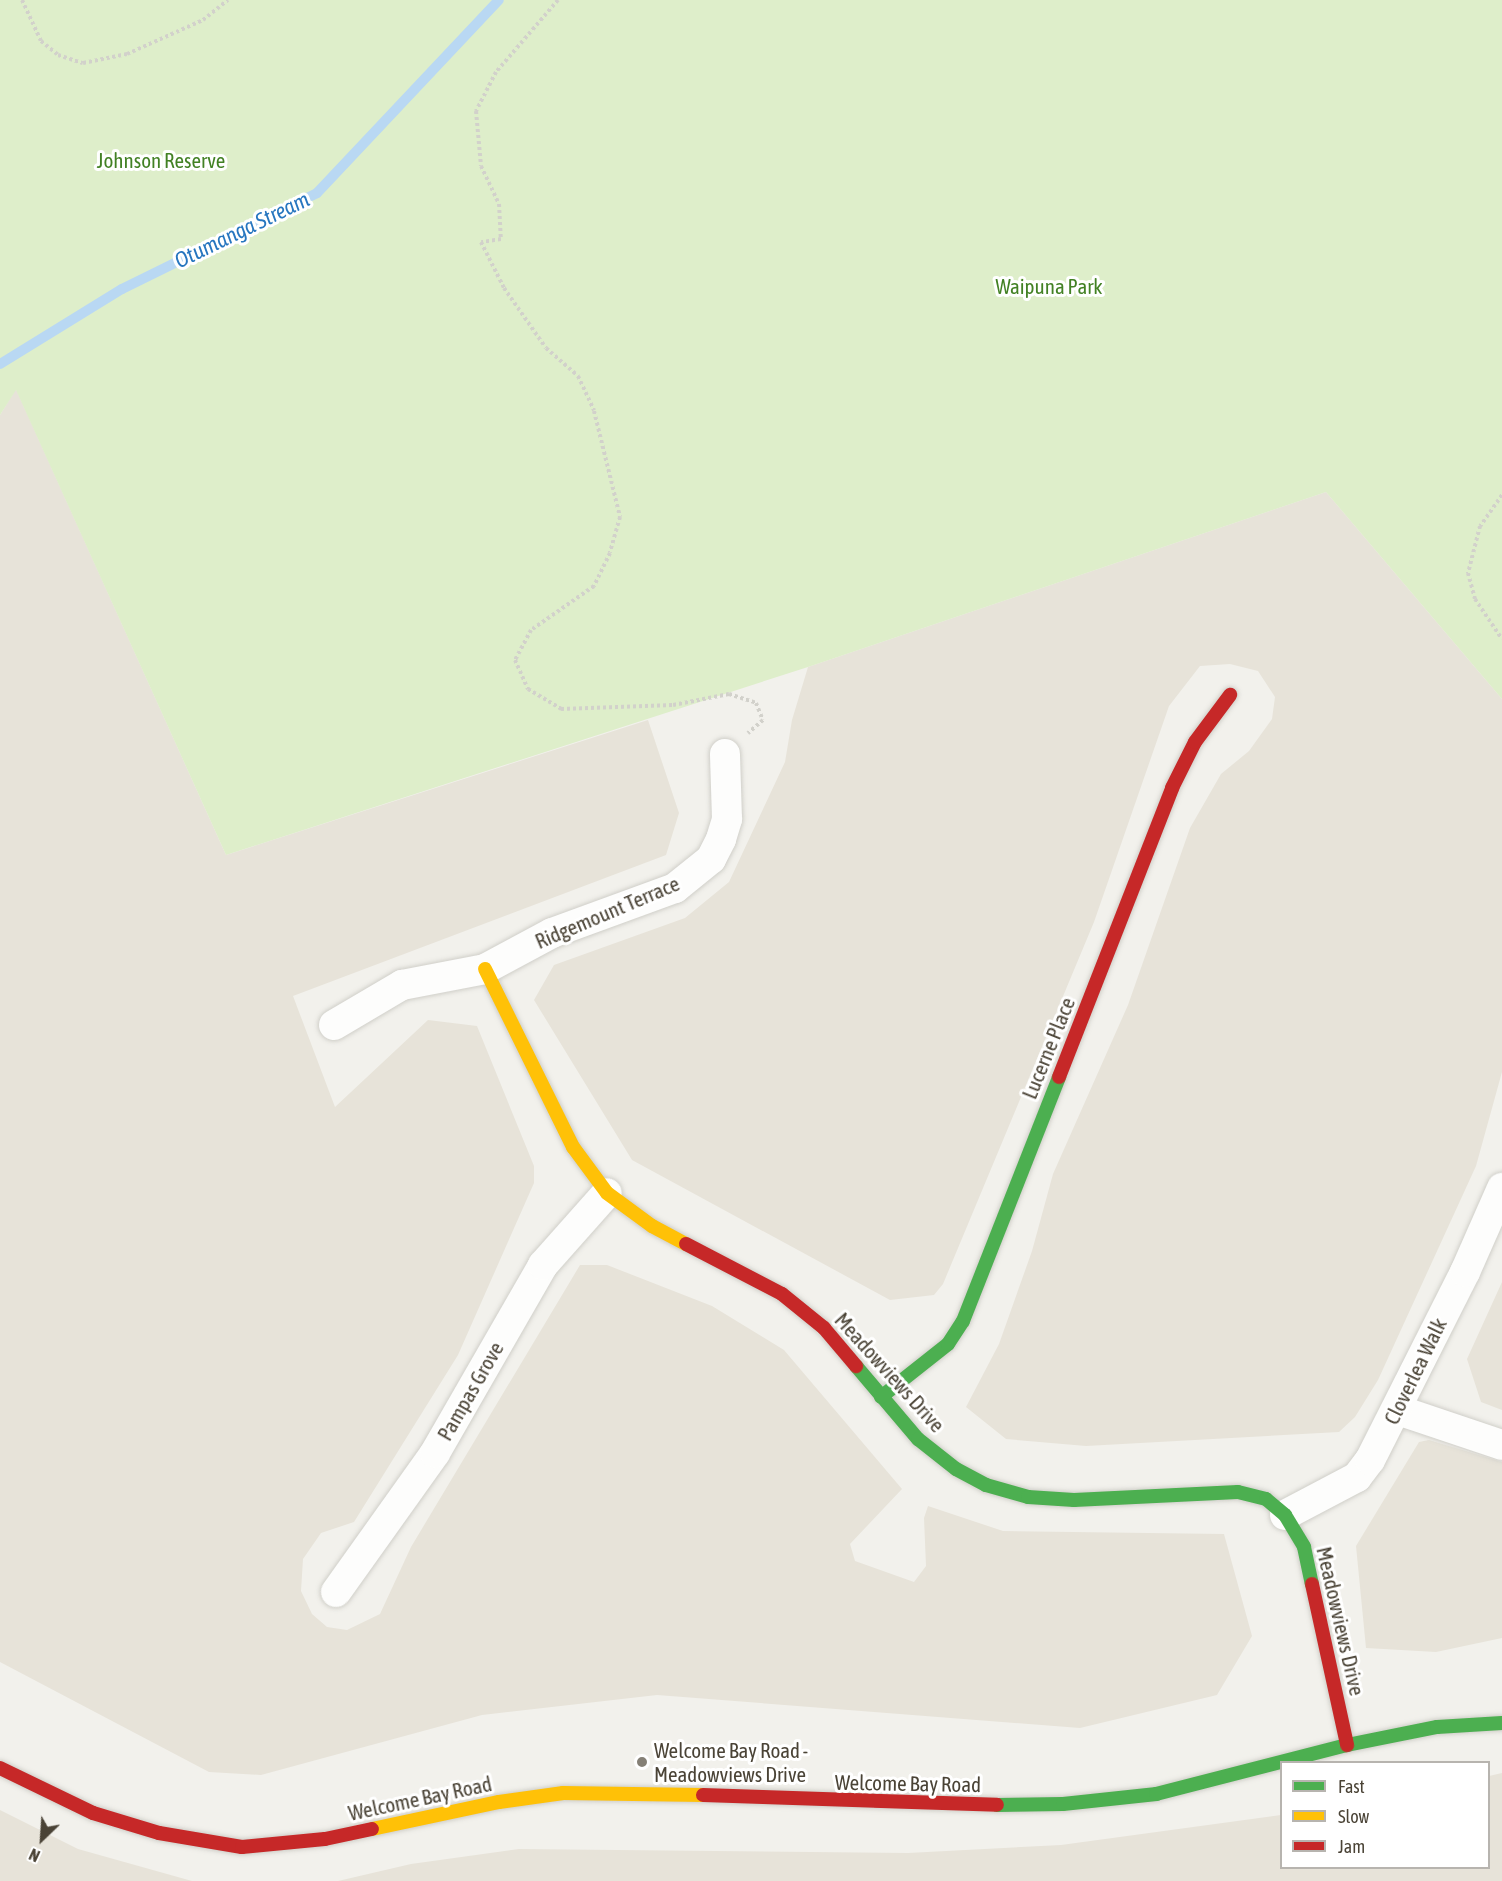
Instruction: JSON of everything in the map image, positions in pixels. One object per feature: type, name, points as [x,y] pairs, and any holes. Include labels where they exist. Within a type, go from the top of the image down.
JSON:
[{"type":"street","name":"Lucerne Place","points":[[881,1397],[942,1350],[963,1321],[1172,788],[1195,742],[1230,695]]},
{"type":"street","name":"Ridgemount Terrace","points":[[334,1026],[402,985],[484,969],[552,933],[675,888],[711,859],[727,819],[725,754]]},
{"type":"street","name":"Meadowviews Drive","points":[[484,969],[573,1147],[607,1193],[652,1226],[782,1294],[824,1328],[918,1439],[986,1485],[1028,1497],[1074,1500],[1238,1492],[1266,1498],[1286,1515],[1304,1547],[1347,1745]]},
{"type":"street","name":"Cloverlea Walk","points":[[1286,1515],[1357,1477],[1398,1410],[1502,1188]]},
{"type":"street","name":"Pampas Grove","points":[[336,1592],[435,1453],[543,1265],[607,1193]]},
{"type":"street","points":[[1398,1410],[1502,1445]]},
{"type":"street","name":"Welcome Bay Road","points":[[1285,1761],[1347,1745],[1437,1727],[1502,1723]]},
{"type":"street","name":"Welcome Bay Road","points":[[0,1768],[93,1813],[159,1833],[242,1847],[325,1839],[500,1802],[564,1792],[610,1791],[970,1806],[1063,1804],[1156,1794],[1280,1762]]},
{"type":"path","points":[[22,0],[41,41],[58,55],[83,63],[127,54],[203,20],[228,0]]},
{"type":"path","points":[[558,0],[496,72],[476,111],[475,132],[481,166],[499,204],[501,239],[481,242],[504,288],[546,348],[578,376],[594,411],[620,517],[610,553],[594,586],[531,630],[515,660],[528,689],[561,710],[673,705],[729,694],[756,703],[763,720],[725,754]]},
{"type":"path","points":[[1502,495],[1480,526],[1468,573],[1475,599],[1502,639]]},
{"type":"shaded area","points":[[16,389],[226,855],[648,720],[679,813],[666,855],[293,996],[335,1107],[428,1020],[477,1026],[534,1166],[534,1183],[458,1355],[354,1522],[321,1533],[303,1559],[301,1591],[312,1614],[327,1627],[347,1630],[380,1614],[411,1547],[580,1265],[607,1265],[712,1306],[784,1350],[902,1489],[850,1544],[855,1561],[914,1582],[926,1566],[924,1518],[928,1506],[1003,1531],[1224,1534],[1252,1636],[1217,1695],[1080,1728],[657,1695],[482,1715],[261,1775],[209,1772],[0,1662],[0,415]]},
{"type":"shaded area","points":[[1326,492],[1502,699],[1502,1072],[1476,1166],[1378,1380],[1355,1417],[1339,1432],[1086,1446],[1006,1439],[966,1407],[999,1344],[1032,1251],[1053,1174],[1128,1005],[1190,828],[1221,774],[1249,751],[1272,719],[1275,697],[1258,671],[1230,664],[1200,666],[1169,706],[1094,922],[943,1284],[934,1295],[890,1300],[632,1160],[534,1000],[554,965],[685,918],[729,882],[785,762],[792,720],[808,667]]},
{"type":"shaded area","points":[[1502,1282],[1502,1410],[1481,1402],[1467,1359]]},
{"type":"shaded area","points":[[1429,1440],[1502,1462],[1502,1638],[1436,1652],[1366,1648],[1356,1546],[1419,1442]]},
{"type":"shaded area","points":[[1502,1773],[1502,1881],[338,1881],[411,1864],[519,1849],[908,1853],[1061,1845],[1280,1815],[1280,1869],[1490,1869],[1490,1776]]},
{"type":"shaded area","points":[[0,1810],[78,1849],[192,1881],[0,1881]]},
{"type":"green space","name":"Waipuna Park","points":[[0,0],[1502,0],[1502,699],[1326,492],[808,667],[226,855],[16,390],[0,415]]},
{"type":"waterway","name":"Otumanga Stream","points":[[0,364],[122,289],[317,193],[499,0]]},
{"type":"traffic: fast","points":[[881,1397],[948,1344],[963,1321],[1059,1077]]},
{"type":"traffic: fast","points":[[856,1366],[918,1439],[956,1469],[986,1485],[1028,1497],[1074,1500],[1238,1492],[1266,1499],[1285,1515],[1304,1547],[1312,1584]]},
{"type":"traffic: fast","points":[[1285,1761],[1347,1745],[1437,1727],[1502,1723]]},
{"type":"traffic: fast","points":[[997,1805],[1063,1804],[1156,1794],[1280,1762]]},
{"type":"traffic: slow","points":[[485,969],[573,1147],[607,1193],[652,1226],[686,1244]]},
{"type":"traffic: slow","points":[[372,1829],[499,1802],[563,1793],[703,1795]]},
{"type":"traffic: jam","points":[[1059,1077],[1172,788],[1195,742],[1230,695]]},
{"type":"traffic: jam","points":[[686,1244],[782,1294],[824,1328],[856,1366]]},
{"type":"traffic: jam","points":[[1312,1584],[1347,1745]]},
{"type":"traffic: jam","points":[[0,1768],[93,1813],[159,1833],[242,1847],[325,1839],[372,1829]]},
{"type":"traffic: jam","points":[[703,1795],[997,1805]]},
{"type":"place","name":"Welcome Bay Road - Meadowviews Drive","points":[[642,1762]]},
{"type":"park label","name":"Johnson Reserve","points":[[161,160]]}]
